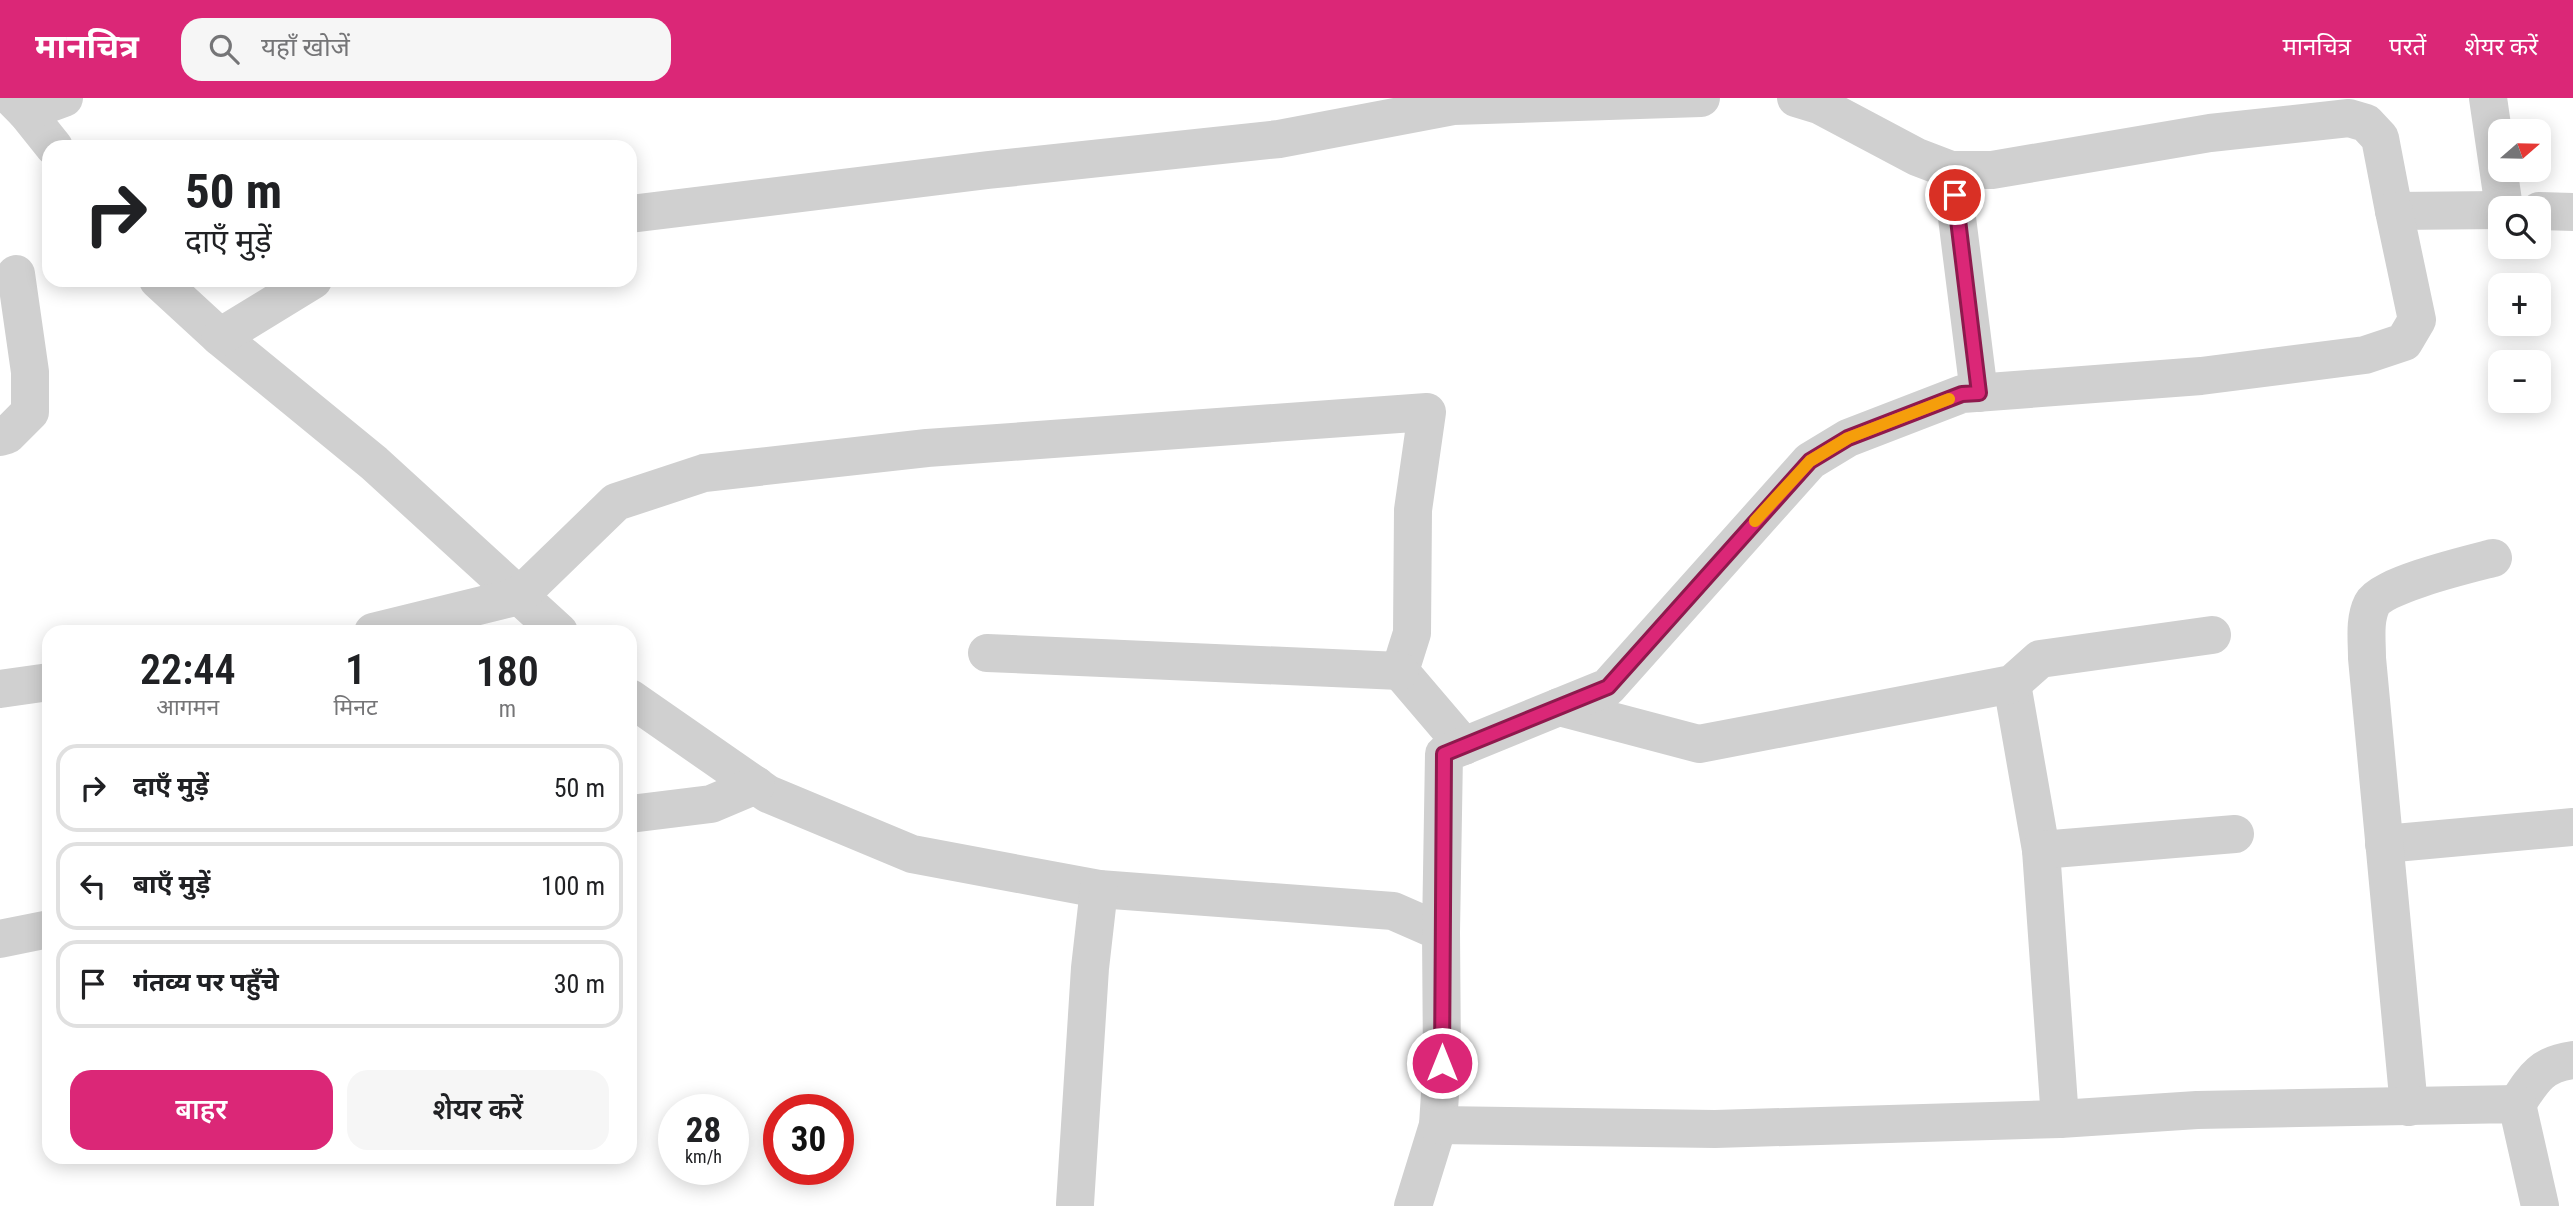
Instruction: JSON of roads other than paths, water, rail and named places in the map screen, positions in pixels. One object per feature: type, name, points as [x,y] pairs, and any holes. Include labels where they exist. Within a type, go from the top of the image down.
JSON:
[{"type":"street","points":[[19,105],[64,98]]},
{"type":"street","points":[[637,213],[988,170],[1279,139],[1453,106],[1701,98]]},
{"type":"street","points":[[1413,1206],[1438,1125],[1442,1063],[1444,754],[1608,687],[1810,461],[1848,438],[1962,394],[2201,376],[2365,355],[2404,342],[2417,320],[2380,138],[2366,123],[2349,118],[2210,132],[1992,170],[1951,170],[1917,156],[1819,106],[1796,98]]},
{"type":"street","points":[[2488,98],[2500,196]]},
{"type":"street","points":[[19,105],[48,140]]},
{"type":"street","points":[[1951,170],[1979,393]]},
{"type":"street","points":[[2394,211],[2488,209]]},
{"type":"street","points":[[2551,211],[2573,212]]},
{"type":"street","points":[[0,437],[7,435],[30,412],[30,372],[22,273]]},
{"type":"street","points":[[166,287],[220,337],[374,463],[551,625]]},
{"type":"street","points":[[220,337],[302,287]]},
{"type":"street","points":[[401,625],[519,596],[616,502],[704,473],[927,449],[1427,412],[1413,510],[1412,633],[1400,671]]},
{"type":"street","points":[[2409,1107],[2367,658],[2367,621],[2373,601],[2392,588],[2493,558]]},
{"type":"street","points":[[1559,707],[1699,744],[2012,684],[2040,659],[2212,635]]},
{"type":"street","points":[[987,653],[1400,671],[1464,746]]},
{"type":"street","points":[[0,689],[42,683]]},
{"type":"street","points":[[2012,684],[2040,850],[2060,1119]]},
{"type":"street","points":[[637,703],[768,794],[912,854],[1099,889],[1393,911],[1441,932]]},
{"type":"street","points":[[637,813],[711,804],[756,785]]},
{"type":"street","points":[[2384,844],[2573,827]]},
{"type":"street","points":[[2040,850],[2235,834]]},
{"type":"street","points":[[1074,1204],[1090,968],[1099,889]]},
{"type":"street","points":[[0,939],[42,930]]},
{"type":"street","points":[[2540,1206],[2517,1104],[2535,1075],[2561,1061],[2573,1060]]},
{"type":"street","points":[[1438,1125],[1715,1129],[2060,1119],[2197,1110],[2517,1104]]}]
